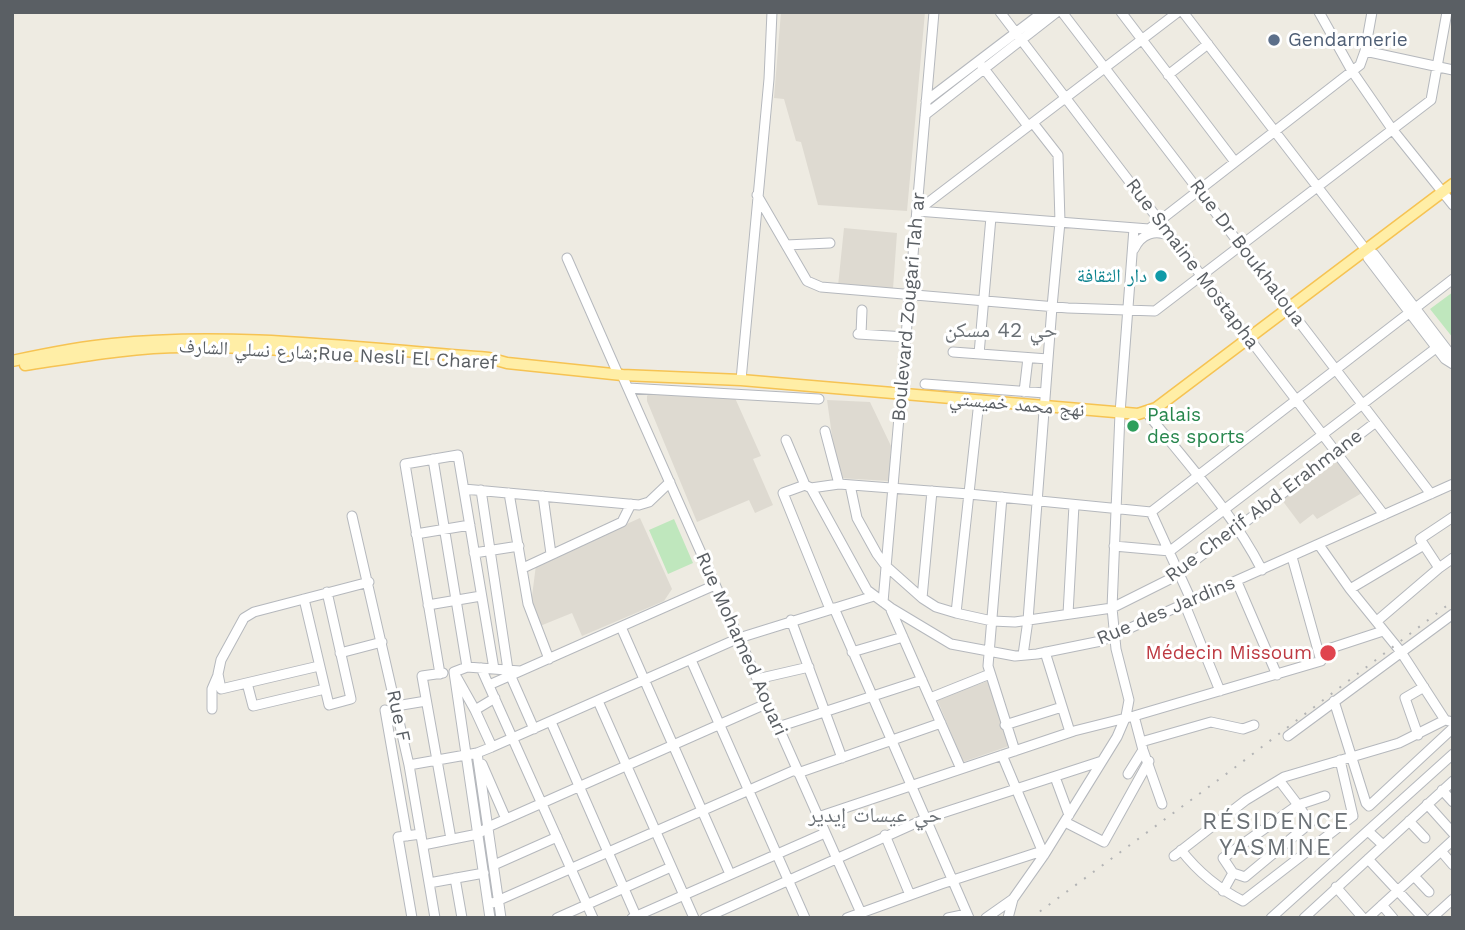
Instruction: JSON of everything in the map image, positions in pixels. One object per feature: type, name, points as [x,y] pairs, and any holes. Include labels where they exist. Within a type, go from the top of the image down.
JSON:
[{"type":"main road","points":[[1147,413],[1453,184]]},
{"type":"main road","name":"شارع نسلي الشارف;Rue Nesli El Charef","points":[[12,361],[112,344],[206,339],[476,357],[507,363]]},
{"type":"main road","name":"شارع نسلي الشارف;Rue Nesli El Charef","points":[[12,366],[183,346],[272,349],[488,365],[507,363]]},
{"type":"main road","name":"نهج محمد خميستي","points":[[507,363],[620,374],[741,380],[1044,407],[1147,413]]},
{"type":"street","points":[[741,380],[769,79],[772,12]]},
{"type":"street","name":"Boulevard Zougari Tah ar","points":[[887,605],[886,566],[934,12]]},
{"type":"street","name":"Rue Smaine Mostapha","points":[[1000,12],[1384,515]]},
{"type":"street","points":[[1019,37],[1043,12]]},
{"type":"street","points":[[926,102],[1057,12]]},
{"type":"street","name":"Rue Dr Boukhaloua","points":[[1062,12],[1431,494]]},
{"type":"street","points":[[1121,12],[1235,162]]},
{"type":"street","points":[[917,211],[1181,12],[1366,250],[1368,258],[1451,355],[1452,363]]},
{"type":"street","points":[[1319,12],[1352,71],[1392,129],[1453,205]]},
{"type":"street","points":[[917,211],[1149,229],[1360,65],[1372,12]]},
{"type":"street","points":[[757,195],[807,281],[821,287],[1052,307],[1155,312],[1431,100],[1447,12]]},
{"type":"street","points":[[1168,75],[1208,44]]},
{"type":"street","points":[[1365,51],[1453,70]]},
{"type":"street","points":[[925,115],[981,65]]},
{"type":"street","points":[[981,65],[1058,155],[1060,222],[1023,655]]},
{"type":"street","points":[[979,354],[991,217]]},
{"type":"street","points":[[1135,228],[1120,413],[1112,607],[1114,634],[1130,716],[1149,761],[1162,804]]},
{"type":"street","points":[[1133,254],[1141,238],[1148,234],[1156,232],[1172,237]]},
{"type":"street","points":[[786,245],[830,243]]},
{"type":"street","name":"Rue Mohamed Aouari","points":[[567,258],[670,481],[837,859],[853,916]]},
{"type":"street","points":[[948,918],[968,916],[783,493],[808,486],[839,484],[1151,512],[1453,279]]},
{"type":"street","points":[[862,310],[859,334],[906,337]]},
{"type":"street","points":[[1413,311],[1436,348],[1452,363]]},
{"type":"street","points":[[1114,546],[1170,551],[1436,348]]},
{"type":"street","points":[[953,352],[1048,359]]},
{"type":"street","points":[[1024,392],[1028,358]]},
{"type":"street","points":[[925,384],[1045,393]]},
{"type":"street","points":[[628,388],[819,400]]},
{"type":"street","points":[[956,613],[979,401]]},
{"type":"street","points":[[1147,413],[1237,528],[1262,570]]},
{"type":"street","name":"Rue Cherif Abd Erahmane","points":[[850,485],[858,518],[877,554],[886,566],[922,598],[936,607],[992,621],[1028,620],[1112,607],[1179,573],[1376,422]]},
{"type":"street","points":[[825,431],[839,484]]},
{"type":"street","name":"Rue des Jardins","points":[[786,440],[808,486],[867,590],[951,644],[1023,655],[1101,641],[1453,484]]},
{"type":"street","points":[[440,674],[405,464],[458,455],[494,669]]},
{"type":"street","points":[[433,459],[467,667]]},
{"type":"street","points":[[464,489],[645,504],[670,481]]},
{"type":"street","points":[[481,490],[513,672],[534,729]]},
{"type":"street","points":[[922,598],[932,491]]},
{"type":"street","points":[[509,493],[528,604],[549,659]]},
{"type":"street","points":[[543,496],[551,554]]},
{"type":"street","points":[[1002,497],[988,651],[990,674],[1015,751]]},
{"type":"street","points":[[523,568],[622,522],[631,504]]},
{"type":"street","points":[[1068,614],[1074,505]]},
{"type":"street","points":[[1151,512],[1179,573],[1220,691]]},
{"type":"street","name":"Rue F","points":[[352,516],[409,765],[435,918]]},
{"type":"street","points":[[1439,568],[1420,539],[1453,517]]},
{"type":"street","points":[[416,534],[470,525]]},
{"type":"street","points":[[1319,545],[1451,722]]},
{"type":"street","points":[[1350,589],[1424,545]]},
{"type":"street","points":[[474,554],[519,546]]},
{"type":"street","points":[[1292,557],[1320,657]]},
{"type":"street","points":[[1377,621],[1453,558]]},
{"type":"street","points":[[212,709],[212,689],[220,660],[244,618],[254,612],[369,582]]},
{"type":"street","points":[[1237,582],[1277,674]]},
{"type":"street","points":[[489,685],[513,672],[549,659],[715,586]]},
{"type":"street","points":[[304,598],[328,705],[351,699],[327,592]]},
{"type":"street","points":[[428,605],[481,596]]},
{"type":"street","points":[[409,765],[477,753],[739,638],[874,596]]},
{"type":"street","points":[[887,605],[961,769]]},
{"type":"street","points":[[1288,736],[1453,614]]},
{"type":"street","points":[[791,620],[842,758]]},
{"type":"street","points":[[621,627],[730,874]]},
{"type":"street","points":[[818,817],[1070,732],[1277,674],[1383,631]]},
{"type":"street","points":[[852,652],[903,637]]},
{"type":"street","points":[[340,653],[382,642]]},
{"type":"street","points":[[1045,652],[1070,732]]},
{"type":"street","points":[[691,660],[805,918]]},
{"type":"street","points":[[218,674],[221,689],[319,666]]},
{"type":"street","points":[[452,839],[422,677],[467,667],[513,672]]},
{"type":"street","points":[[757,679],[808,667]]},
{"type":"street","points":[[481,668],[593,918]]},
{"type":"street","points":[[454,672],[492,747]]},
{"type":"street","points":[[454,672],[490,918]]},
{"type":"street","points":[[930,698],[990,674]]},
{"type":"street","points":[[778,727],[922,680]]},
{"type":"street","points":[[247,683],[253,706],[325,689]]},
{"type":"street","points":[[1418,735],[1405,698],[1424,687]]},
{"type":"street","points":[[475,710],[495,698]]},
{"type":"street","points":[[396,706],[426,701]]},
{"type":"street","points":[[598,701],[694,918]]},
{"type":"street","points":[[1334,701],[1367,806],[1372,806],[1451,722]]},
{"type":"street","points":[[423,845],[478,834],[488,827],[768,703]]},
{"type":"street","points":[[1005,725],[1062,706]]},
{"type":"street","points":[[386,710],[407,836]]},
{"type":"street","points":[[1007,918],[1013,899],[1044,855],[1130,716]]},
{"type":"street","points":[[551,722],[624,888],[634,917],[825,833]]},
{"type":"street","points":[[1128,774],[1142,746],[1211,722],[1243,729],[1254,725]]},
{"type":"street","points":[[1340,760],[1353,817],[1243,901],[1223,891],[1177,853],[1246,800],[1279,780],[1352,756],[1399,744],[1451,722]]},
{"type":"street","points":[[488,905],[748,790],[941,723]]},
{"type":"street","points":[[477,753],[506,819]]},
{"type":"street","points":[[477,753],[501,918]]},
{"type":"street","points":[[1271,918],[1453,754]]},
{"type":"street","points":[[1002,755],[1044,855]]},
{"type":"street","points":[[705,918],[726,913],[788,881],[926,818],[1102,761]]},
{"type":"street","points":[[1055,777],[1067,818],[1104,842],[1149,761]]},
{"type":"street","points":[[1279,780],[1298,805],[1310,823],[1245,877],[1233,873],[1223,858],[1298,805],[1325,796]]},
{"type":"street","points":[[1304,918],[1453,781]]},
{"type":"street","points":[[1420,784],[1453,833]]},
{"type":"street","points":[[1443,790],[1453,802]]},
{"type":"street","points":[[1402,800],[1425,838]]},
{"type":"street","points":[[1368,831],[1383,845]]},
{"type":"street","points":[[412,918],[398,838],[421,834]]},
{"type":"street","points":[[885,835],[910,895]]},
{"type":"street","points":[[429,883],[484,871],[557,837]]},
{"type":"street","points":[[1368,918],[1453,840]]},
{"type":"street","points":[[1441,851],[1453,865]]},
{"type":"street","points":[[853,916],[1036,853],[1044,855]]},
{"type":"street","points":[[1368,859],[1423,918]]},
{"type":"street","points":[[557,918],[671,867]]},
{"type":"street","points":[[1223,891],[1233,873]]},
{"type":"street","points":[[1414,876],[1429,892]]},
{"type":"street","points":[[455,878],[463,918]]},
{"type":"street","points":[[1336,887],[1363,918]]},
{"type":"street","points":[[986,918],[1013,899]]},
{"type":"street","points":[[1432,918],[1453,899]]},
{"type":"street","points":[[1382,905],[1393,918]]},
{"type":"shaded area","points":[[781,12],[925,12],[907,211],[818,205],[801,142],[796,141],[784,99],[774,98]]},
{"type":"shaded area","points":[[844,228],[897,233],[893,289],[838,286]]},
{"type":"shaded area","points":[[650,392],[735,398],[761,456],[753,459],[773,505],[755,513],[749,500],[697,522],[647,401]]},
{"type":"shaded area","points":[[827,400],[870,402],[891,446],[889,481],[838,478]]},
{"type":"shaded area","points":[[1335,459],[1362,493],[1317,519],[1313,514],[1300,524],[1282,500]]},
{"type":"shaded area","points":[[640,518],[672,589],[664,601],[582,636],[572,613],[540,626],[531,604],[536,565]]},
{"type":"shaded area","points":[[988,681],[1009,746],[963,762],[937,699]]},
{"type":"green space","points":[[1453,292],[1453,338],[1430,309]]},
{"type":"green space","points":[[674,519],[693,563],[668,574],[649,530]]},
{"type":"railway","points":[[1031,918],[1233,769],[1453,601]]},
{"type":"place","name":"Gendarmerie","points":[[1274,40]]},
{"type":"place","name":"دار الثقافة","points":[[1161,276]]},
{"type":"place","name":"Palais des sports","points":[[1133,426]]},
{"type":"place","name":"Médecin Missoum","points":[[1328,653]]},
{"type":"district","name":"حي 42 مسكن","points":[[1001,331]]},
{"type":"district","name":"حي عيسات إيدير","points":[[875,816]]},
{"type":"district","name":"RÉSIDENCE YASMINE","points":[[1276,835]]}]
